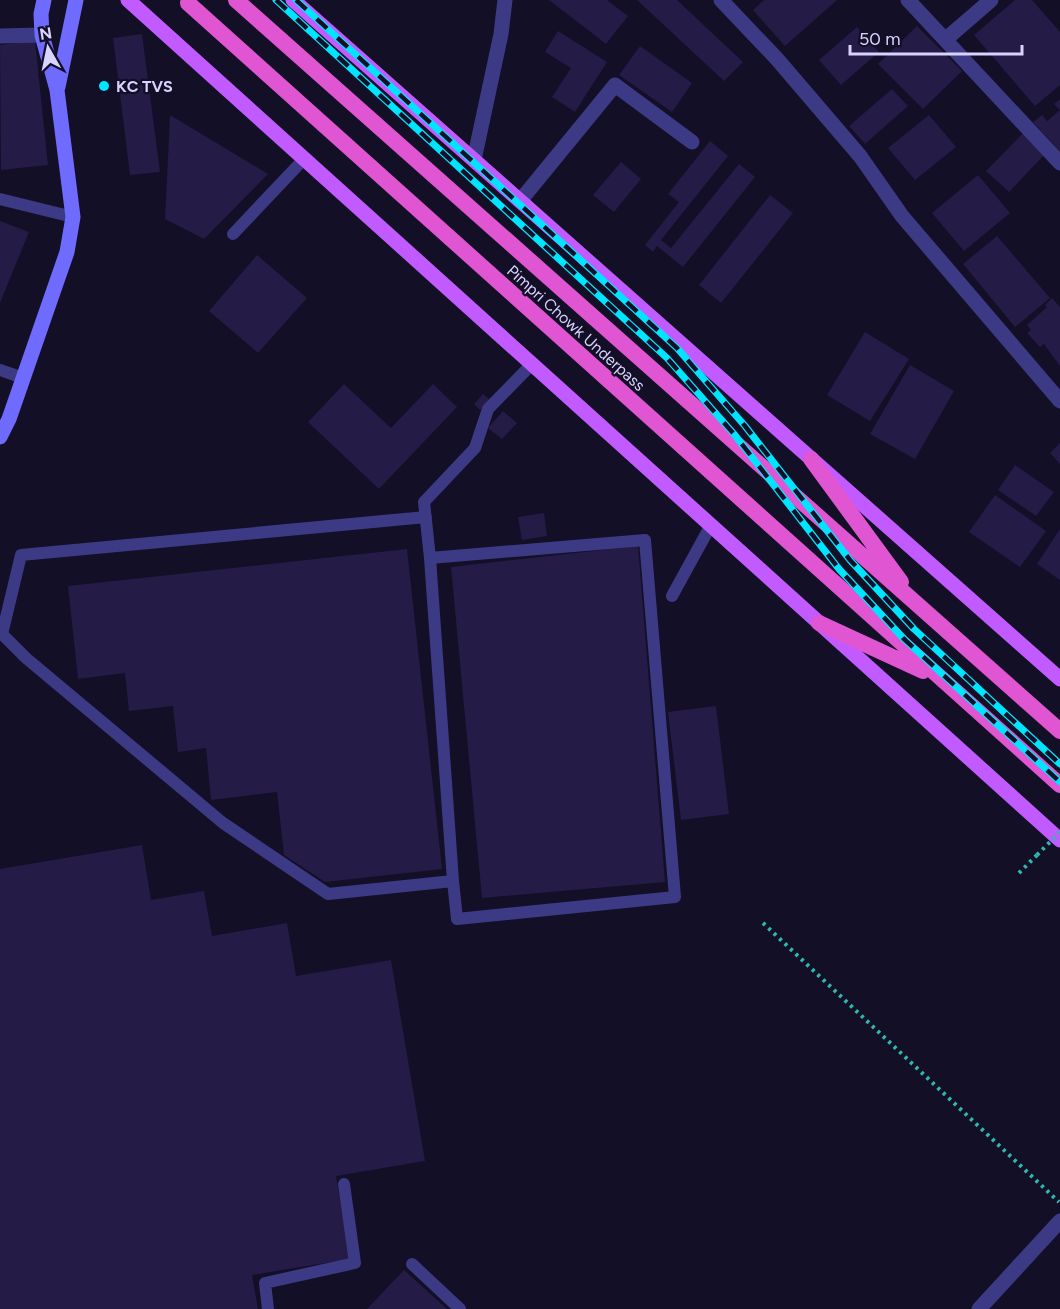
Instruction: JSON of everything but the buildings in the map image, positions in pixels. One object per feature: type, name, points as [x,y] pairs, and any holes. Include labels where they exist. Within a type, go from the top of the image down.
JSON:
[{"type":"highway","name":"Pimpri Chowk Underpass","points":[[236,0],[917,604]]},
{"type":"highway","name":"Pimpri Chowk Underpass","points":[[188,3],[1060,785]]},
{"type":"highway","points":[[811,459],[917,604],[1060,731]]},
{"type":"highway","points":[[819,623],[941,679]]},
{"type":"main road","points":[[1,432],[23,378],[67,252],[73,217],[57,90],[42,35],[41,14],[44,0]]},
{"type":"main road","points":[[57,90],[76,0]]},
{"type":"main road","points":[[128,0],[1060,840]]},
{"type":"main road","points":[[293,0],[1060,679]]},
{"type":"street","points":[[474,160],[501,34],[505,0]]},
{"type":"street","points":[[722,0],[777,58],[860,156],[902,216],[1060,401]]},
{"type":"street","points":[[908,0],[1060,163]]},
{"type":"street","points":[[946,39],[991,0]]},
{"type":"street","points":[[0,36],[42,35]]},
{"type":"street","points":[[520,201],[615,85],[692,142]]},
{"type":"street","points":[[979,1309],[1060,1221]]},
{"type":"lane","points":[[232,234],[304,159]]},
{"type":"lane","points":[[0,199],[73,217]]},
{"type":"lane","points":[[430,558],[645,540],[675,897],[457,919],[424,502],[475,448],[488,409],[532,364]]},
{"type":"lane","points":[[0,370],[23,378]]},
{"type":"lane","points":[[426,517],[21,555],[1,633],[26,658],[223,824],[328,894],[453,881]]},
{"type":"lane","points":[[672,596],[711,525]]},
{"type":"lane","points":[[268,1309],[265,1283],[355,1263],[344,1184]]},
{"type":"lane","points":[[412,1264],[460,1309]]},
{"type":"path","points":[[1019,873],[1060,832]]},
{"type":"path","points":[[763,923],[1060,1203]]},
{"type":"railway","points":[[276,0],[667,358],[734,434],[839,569],[904,639],[1060,782]]},
{"type":"railway","points":[[296,0],[677,348],[745,426],[850,560],[914,629],[1060,764]]},
{"type":"place","name":"KC TVS","points":[[104,86]]}]
